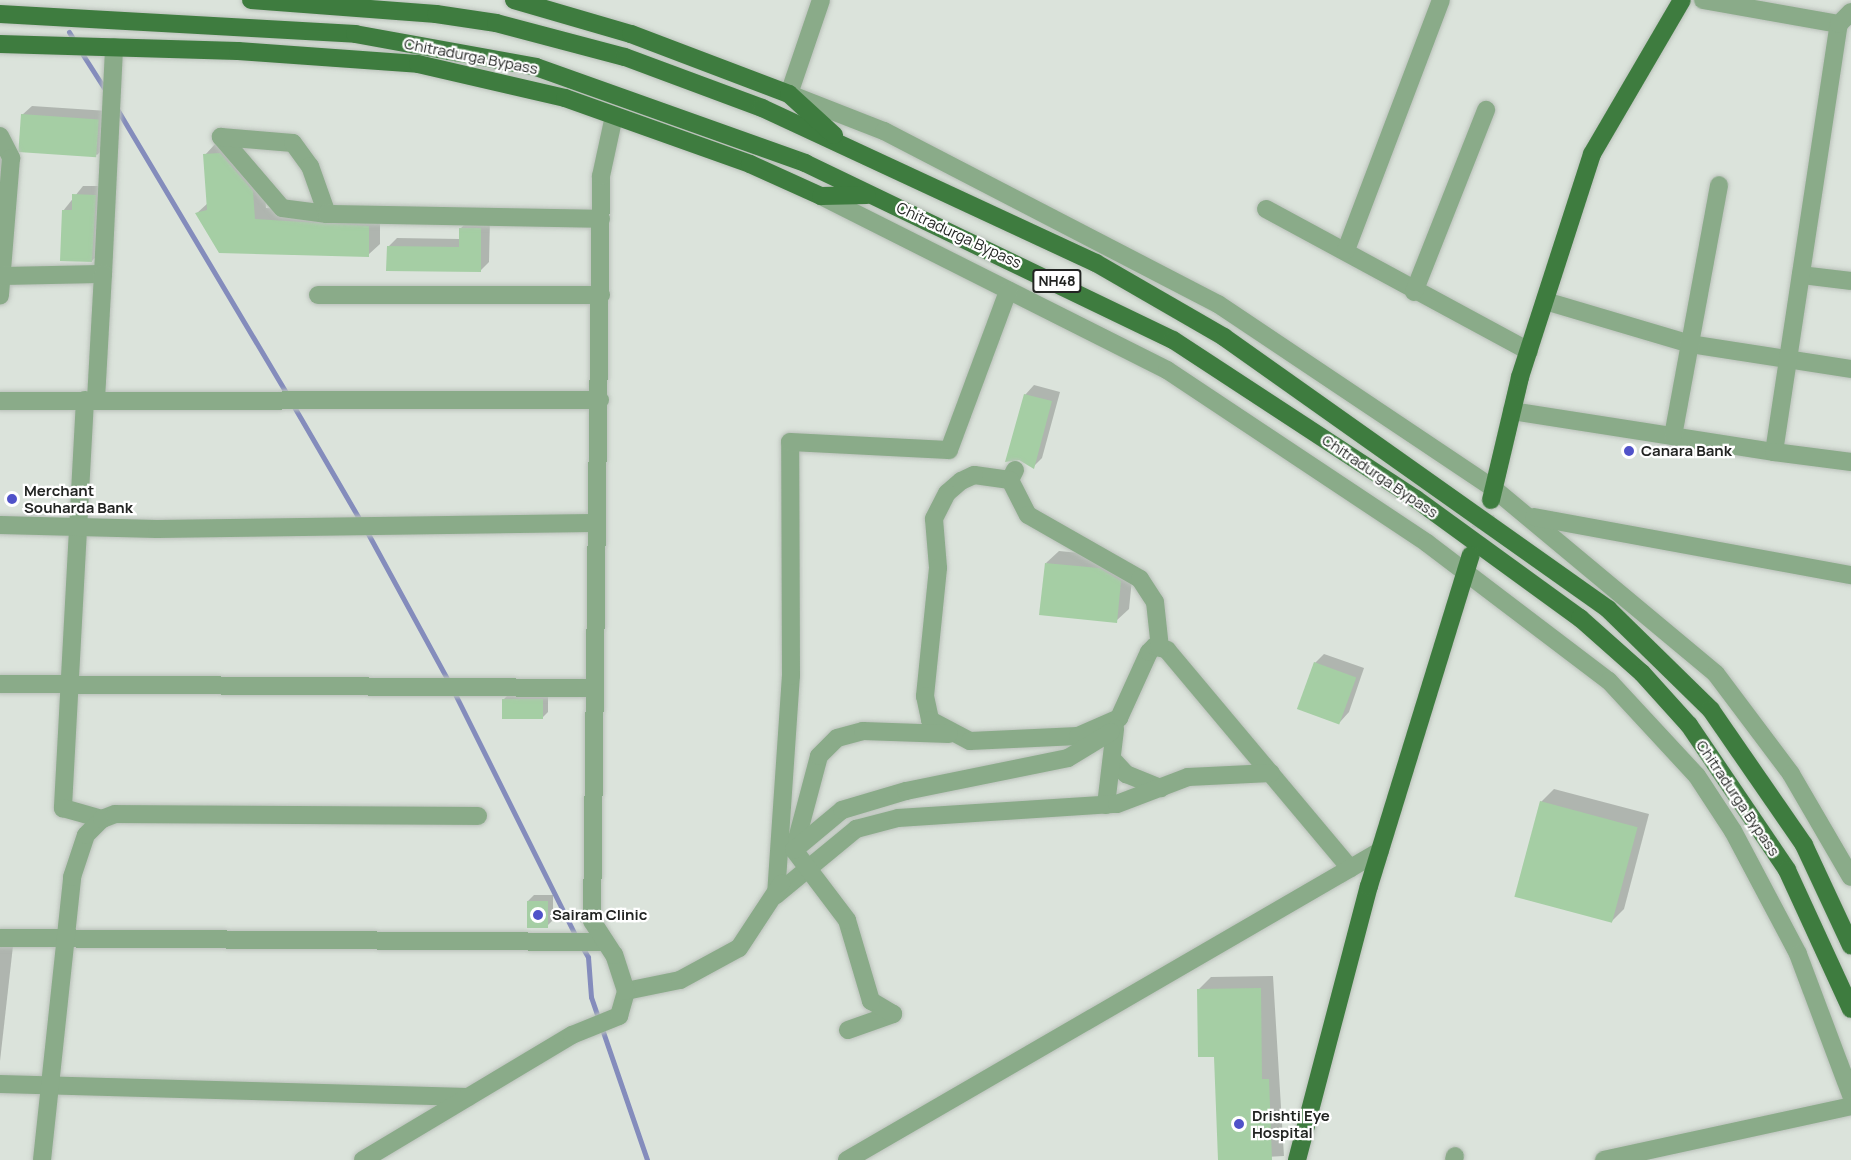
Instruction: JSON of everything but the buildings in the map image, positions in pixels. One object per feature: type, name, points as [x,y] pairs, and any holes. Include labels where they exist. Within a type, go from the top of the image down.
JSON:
[{"type":"main road","name":"Chitradurga Bypass","points":[[250,0],[436,14],[560,38],[698,84],[847,147],[1096,262],[1224,337],[1608,609],[1711,710],[1804,845],[1851,946]]},
{"type":"main road","points":[[514,0],[632,34],[789,94],[847,147]]},
{"type":"main road","points":[[1492,494],[1529,351],[1592,154],[1682,0]]},
{"type":"main road","name":"Chitradurga Bypass","points":[[0,14],[355,34],[536,67],[805,163],[1173,340],[1416,499],[1580,618],[1642,673],[1689,725],[1787,870],[1851,1009]]},
{"type":"main road","points":[[0,44],[114,47],[418,64],[565,98],[821,196],[872,195]]},
{"type":"main road","points":[[1297,1160],[1380,851],[1469,563]]},
{"type":"street","points":[[821,0],[789,94],[884,131],[1218,304],[1492,494],[1531,516],[1716,674],[1791,774],[1851,877]]},
{"type":"street","points":[[1346,250],[1441,0]]},
{"type":"street","points":[[1703,0],[1845,18],[1774,452]]},
{"type":"street","points":[[102,819],[63,808],[76,527],[103,274],[114,47]]},
{"type":"street","points":[[1414,292],[1486,110]]},
{"type":"street","points":[[363,1160],[572,1035],[619,1016],[626,991],[614,955],[601,942],[592,921],[593,523],[600,400],[601,176],[614,116]]},
{"type":"street","points":[[0,136],[11,158],[0,296]]},
{"type":"street","points":[[327,214],[310,166],[293,143],[221,137],[282,208],[327,214],[601,219]]},
{"type":"street","points":[[1673,436],[1719,185]]},
{"type":"street","points":[[821,196],[1167,370],[1469,563],[1609,681],[1697,776],[1798,954],[1851,1095]]},
{"type":"street","points":[[1266,209],[1346,250],[1414,292],[1529,351]]},
{"type":"street","points":[[1,276],[103,274]]},
{"type":"street","points":[[1802,275],[1851,281]]},
{"type":"street","points":[[776,895],[791,676],[790,442],[949,450],[1008,291]]},
{"type":"street","points":[[318,295],[601,295]]},
{"type":"street","points":[[1545,301],[1690,344],[1851,369]]},
{"type":"street","points":[[0,400],[600,400]]},
{"type":"street","points":[[1512,411],[1851,462]]},
{"type":"street","points":[[1117,723],[1078,736],[1048,741],[970,741],[951,734],[930,720],[925,696],[938,568],[934,519],[947,493],[961,481],[974,475],[1012,475],[1028,515],[1140,579],[1155,602],[1160,648],[1271,773],[1350,868]]},
{"type":"street","points":[[1531,516],[1851,575]]},
{"type":"street","points":[[0,525],[76,527],[593,523]]},
{"type":"street","points":[[1106,805],[1117,723],[1149,652],[1160,648]]},
{"type":"street","points":[[0,684],[593,688]]},
{"type":"street","points":[[794,850],[842,810],[906,791],[1068,758],[1117,723]]},
{"type":"street","points":[[776,895],[794,850],[819,756],[837,738],[863,731],[951,734]]},
{"type":"street","points":[[1112,759],[1126,774],[1161,788]]},
{"type":"street","points":[[626,991],[680,980],[738,948],[776,895],[810,864],[856,829],[898,818],[1106,805],[1198,776],[1271,773]]},
{"type":"street","points":[[42,1160],[63,938],[77,853],[102,819],[115,814],[478,816]]},
{"type":"street","points":[[794,850],[810,864],[847,920],[871,1001],[893,1014],[848,1030]]},
{"type":"street","points":[[847,1160],[1380,851]]},
{"type":"street","points":[[0,938],[601,942]]},
{"type":"street","points":[[0,1084],[468,1097]]},
{"type":"street","points":[[1604,1160],[1851,1106]]},
{"type":"waterway","points":[[69,32],[72,37]]},
{"type":"waterway","points":[[83,55],[106,91]]},
{"type":"waterway","points":[[117,109],[289,397]]},
{"type":"waterway","points":[[293,405],[361,522]]},
{"type":"waterway","points":[[366,530],[449,682]]},
{"type":"waterway","points":[[453,690],[576,937]]},
{"type":"waterway","points":[[581,945],[588,957],[591,997],[647,1160]]},
{"type":"tunnel","points":[[1471,555],[1491,500]]},
{"type":"place","name":"Canara Bank","points":[[1629,451]]},
{"type":"place","name":"Merchant Souharda Bank","points":[[12,499]]},
{"type":"place","name":"Sairam Clinic","points":[[538,915]]},
{"type":"place","name":"Drishti Eye Hospital","points":[[1239,1124]]}]
